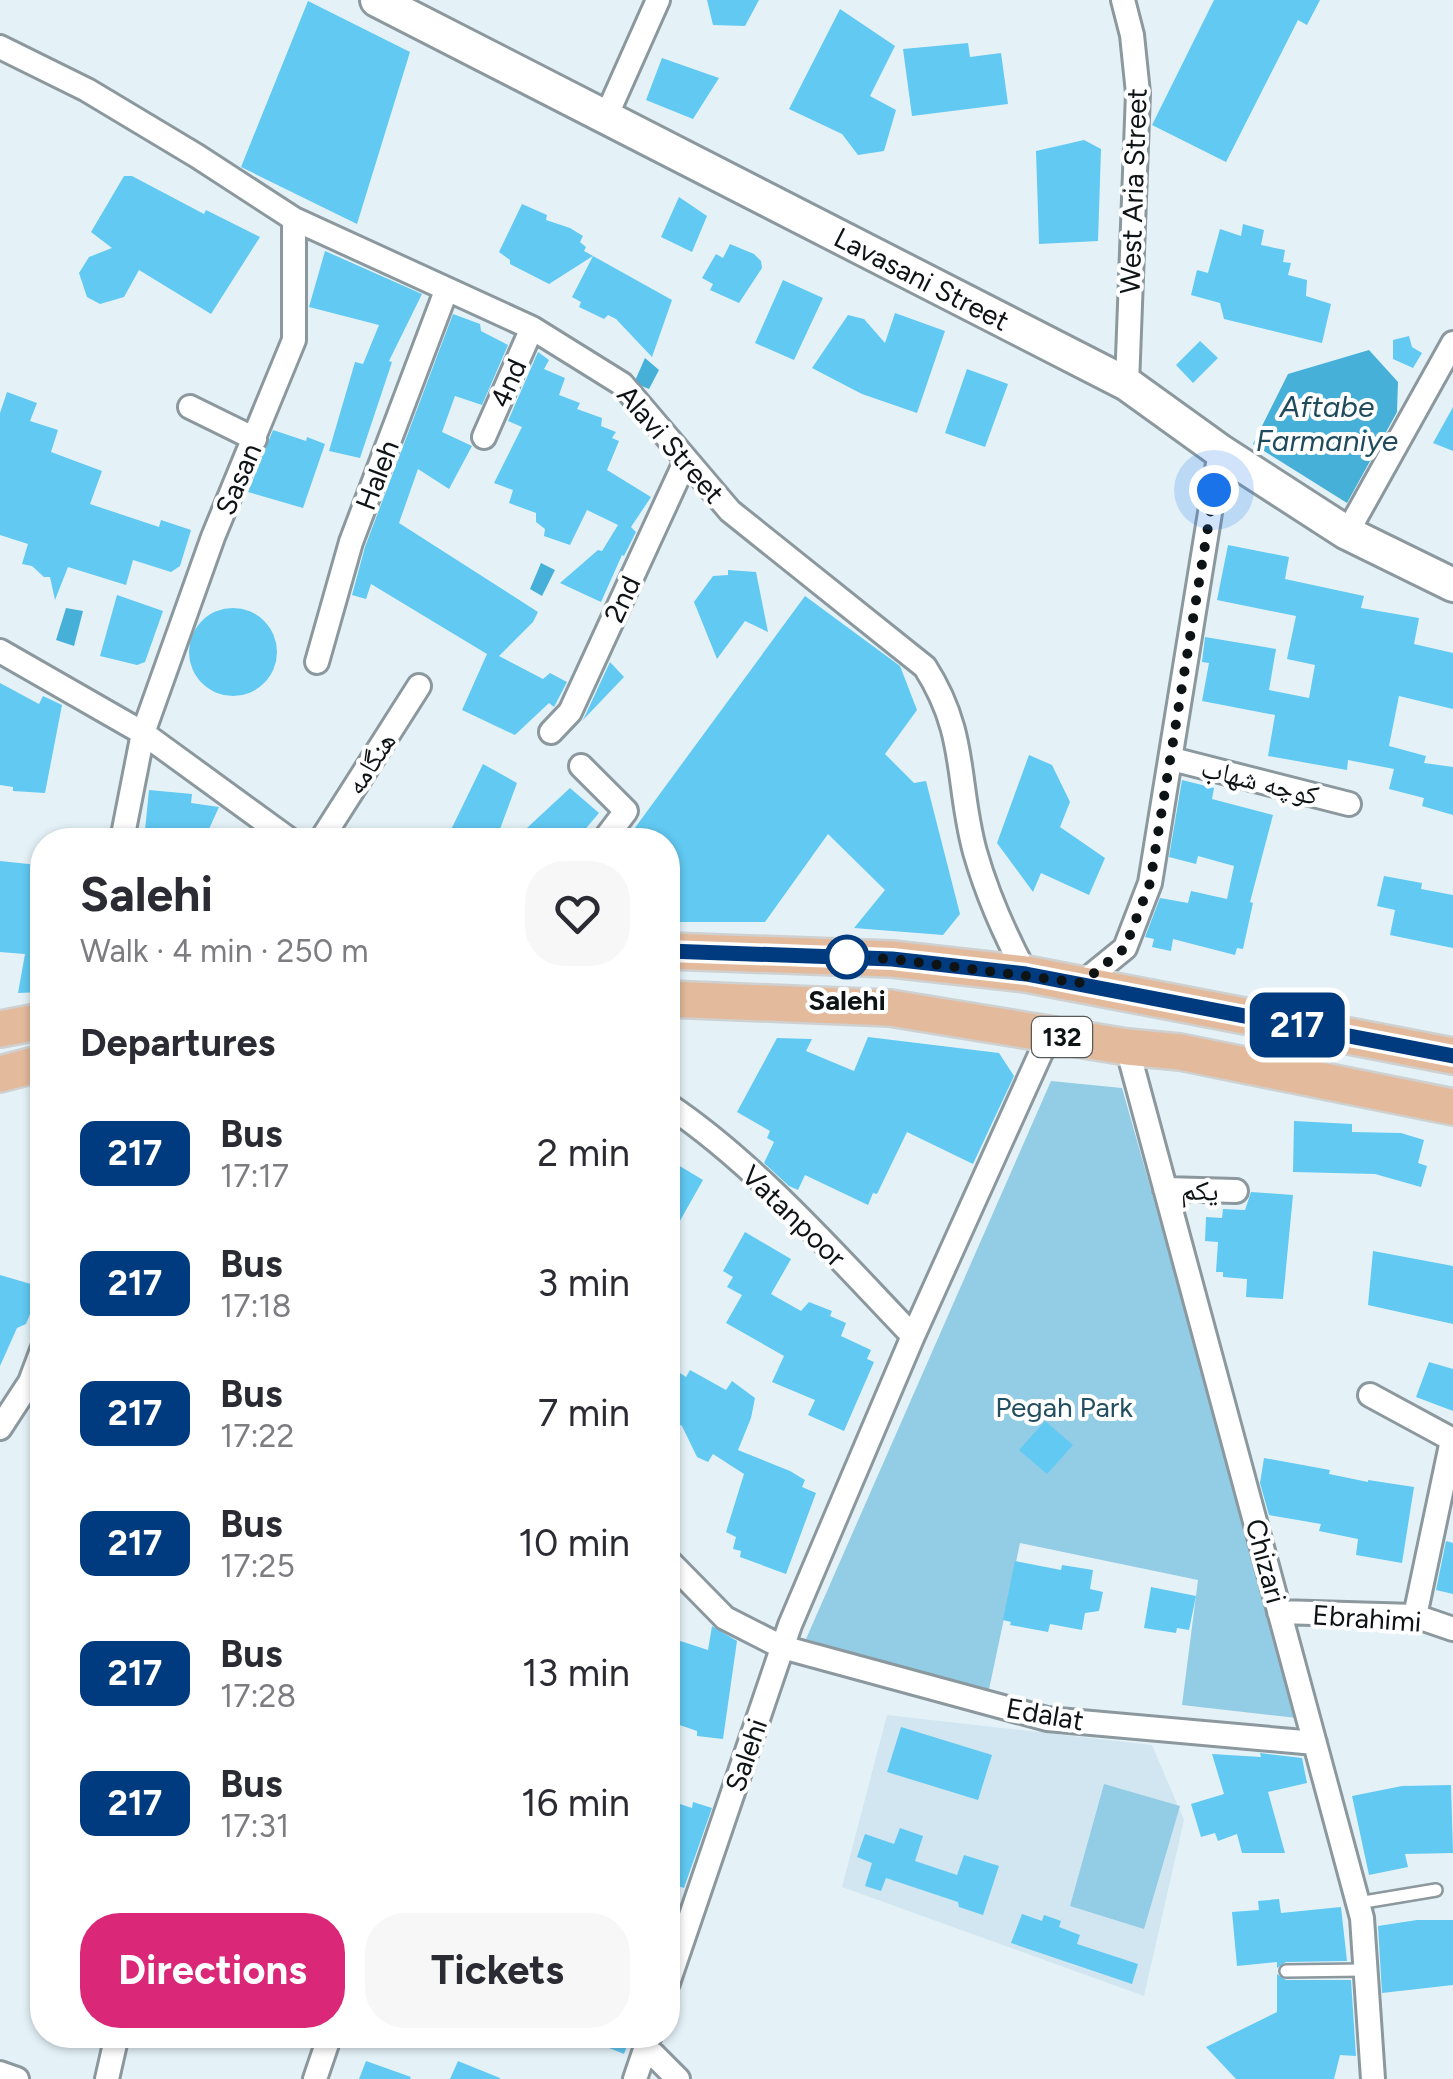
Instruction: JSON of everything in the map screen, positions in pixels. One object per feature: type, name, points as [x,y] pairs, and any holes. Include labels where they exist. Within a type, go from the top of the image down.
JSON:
[{"type":"main road","name":"Lavasani Street","points":[[377,0],[1127,384],[1220,451],[1347,533],[1453,585]]},
{"type":"main road","name":"132","points":[[680,952],[892,959],[1026,974],[1453,1056]]},
{"type":"main road","name":"132","points":[[680,999],[890,1008],[1127,1047],[1180,1052],[1453,1107]]},
{"type":"main road","points":[[0,1029],[30,1023]]},
{"type":"main road","points":[[1341,1084],[1360,1078],[1368,1063],[1365,1050],[1350,1036]]},
{"type":"main road","points":[[0,1074],[30,1066]]},
{"type":"street","points":[[606,119],[658,0]]},
{"type":"street","name":"West Aria Street","points":[[1124,0],[1138,93],[1127,384]]},
{"type":"street","name":"Alavi Street","points":[[0,47],[87,90],[294,219],[446,292],[532,328],[622,384],[730,512],[925,667],[942,693],[957,736],[975,850],[1005,934],[1026,974]]},
{"type":"street","name":"Sasan","points":[[124,828],[143,733],[213,537],[294,340],[294,219]]},
{"type":"street","name":"Haleh","points":[[316,662],[351,542],[446,292]]},
{"type":"street","name":"4nd","points":[[484,437],[532,328]]},
{"type":"street","points":[[1347,533],[1453,343]]},
{"type":"street","points":[[190,408],[255,439]]},
{"type":"street","points":[[1082,983],[1125,948],[1150,883],[1220,451]]},
{"type":"street","name":"2nd","points":[[551,732],[570,712],[686,460]]},
{"type":"street","points":[[0,651],[143,733],[274,828]]},
{"type":"street","name":"هنگامه","points":[[328,828],[419,686]]},
{"type":"street","name":"کوچه شهاب","points":[[1172,758],[1348,804]]},
{"type":"street","points":[[581,766],[626,812],[613,828]]},
{"type":"street","name":"Salehi","points":[[680,1928],[782,1647],[913,1336],[1049,1035]]},
{"type":"street","name":"Chizari","points":[[1127,1047],[1362,1918],[1373,2079]]},
{"type":"street","name":"Vatanpoor","points":[[680,1113],[810,1228],[913,1336]]},
{"type":"street","name":"یکم","points":[[1165,1189],[1236,1191]]},
{"type":"street","points":[[1370,1395],[1453,1440],[1415,1616]]},
{"type":"street","points":[[0,1428],[30,1396]]},
{"type":"street","name":"Edalat","points":[[680,1572],[725,1618],[782,1647],[1047,1719],[1315,1743]]},
{"type":"street","name":"Ebrahimi","points":[[1280,1612],[1415,1616],[1453,1630]]},
{"type":"street","points":[[107,2079],[114,2048]]},
{"type":"street","points":[[315,2079],[326,2048]]},
{"type":"street","points":[[636,2079],[646,2048]]},
{"type":"street","points":[[654,2048],[678,2079]]},
{"type":"street","points":[[0,2073],[18,2079]]},
{"type":"lane","points":[[1358,1903],[1436,1890]]},
{"type":"lane","points":[[1286,1971],[1364,1970]]},
{"type":"shaded area","points":[[887,1715],[1152,1745],[1184,1820],[1144,1996],[842,1887]]},
{"type":"green space","name":"Pegah Park","points":[[1051,1081],[1122,1088],[1260,1573],[1297,1718],[1182,1705],[1198,1580],[1020,1543],[988,1694],[806,1639]]},
{"type":"green space","points":[[1104,1784],[1180,1806],[1144,1929],[1070,1906]]},
{"type":"water","name":"Aftabe Farmaniye","points":[[1369,350],[1398,382],[1397,412],[1347,503],[1253,444],[1288,374]]},
{"type":"water","points":[[645,358],[659,370],[649,389],[634,383]]},
{"type":"water","points":[[541,563],[555,570],[542,596],[530,589]]},
{"type":"water","points":[[66,608],[83,611],[74,646],[56,640]]},
{"type":"building","points":[[707,0],[759,0],[745,26],[713,25]]},
{"type":"building","points":[[1214,0],[1320,0],[1307,25],[1298,20],[1226,162],[1152,125]]},
{"type":"building","points":[[308,1],[410,52],[357,224],[241,167]]},
{"type":"building","points":[[840,9],[895,46],[870,96],[896,110],[884,151],[858,155],[842,134],[789,109]]},
{"type":"building","points":[[968,43],[970,57],[1001,53],[1008,104],[912,116],[903,49]]},
{"type":"building","points":[[662,58],[719,78],[693,119],[646,100]]},
{"type":"building","points":[[1084,140],[1101,149],[1098,241],[1039,244],[1036,151]]},
{"type":"building","points":[[124,176],[132,176],[204,214],[206,210],[260,237],[211,314],[139,270],[124,297],[100,304],[87,297],[79,273],[89,257],[112,248],[91,232]]},
{"type":"building","points":[[679,197],[707,216],[692,252],[661,237]]},
{"type":"building","points":[[522,204],[547,215],[546,220],[583,236],[580,242],[586,247],[584,251],[593,256],[549,284],[510,264],[499,252]]},
{"type":"building","points":[[1243,224],[1264,230],[1261,245],[1285,250],[1283,262],[1291,263],[1288,275],[1307,280],[1306,296],[1331,304],[1322,343],[1224,319],[1220,303],[1191,295],[1197,270],[1208,273],[1220,229],[1241,236]]},
{"type":"building","points":[[730,244],[761,261],[762,268],[739,303],[710,290],[713,284],[702,278],[716,254],[723,258]]},
{"type":"building","points":[[325,251],[422,294],[389,361],[392,362],[360,458],[329,451],[355,362],[363,364],[379,325],[309,307]]},
{"type":"building","points":[[593,256],[672,300],[652,357],[616,319],[608,315],[604,319],[579,307],[581,302],[572,297]]},
{"type":"building","points":[[783,280],[823,298],[794,360],[755,343]]},
{"type":"building","points":[[895,313],[945,331],[917,413],[862,394],[812,368],[848,315],[864,319],[885,343]]},
{"type":"building","points":[[453,314],[480,324],[481,331],[508,345],[482,405],[455,396],[442,432],[472,446],[449,489],[418,469],[399,523],[538,612],[499,656],[543,679],[550,673],[567,682],[554,707],[549,703],[515,735],[462,710],[487,654],[371,584],[366,599],[352,595],[365,547]]},
{"type":"building","points":[[1409,336],[1412,347],[1422,353],[1413,368],[1393,359],[1393,340]]},
{"type":"building","points":[[1200,341],[1218,358],[1193,383],[1176,365]]},
{"type":"building","points":[[538,352],[549,360],[544,369],[565,378],[559,395],[580,403],[577,409],[602,418],[601,426],[616,432],[612,438],[619,441],[607,470],[651,497],[631,527],[636,532],[601,602],[560,583],[598,550],[602,551],[618,525],[587,510],[570,545],[544,536],[545,529],[536,522],[536,513],[509,503],[513,490],[494,483],[522,427],[508,421]]},
{"type":"building","points":[[967,369],[1008,384],[985,447],[945,433]]},
{"type":"building","points":[[7,392],[37,403],[30,421],[58,430],[51,452],[102,471],[90,504],[159,527],[161,520],[191,530],[180,566],[171,572],[133,560],[126,585],[68,567],[55,600],[50,577],[22,564],[28,544],[0,535],[0,413]]},
{"type":"building","points":[[1453,407],[1453,451],[1433,443]]},
{"type":"building","points":[[273,430],[325,444],[303,508],[248,492]]},
{"type":"building","points":[[1228,545],[1289,557],[1285,579],[1364,596],[1361,608],[1419,618],[1414,644],[1453,653],[1453,709],[1399,696],[1389,746],[1426,756],[1424,763],[1453,767],[1453,815],[1422,806],[1424,798],[1389,789],[1394,769],[1348,760],[1347,770],[1268,756],[1275,715],[1202,701],[1209,663],[1202,662],[1205,637],[1276,649],[1269,690],[1309,698],[1315,665],[1287,659],[1296,616],[1217,600]]},
{"type":"building","points":[[728,570],[756,572],[768,632],[745,621],[717,659],[694,602],[713,576],[728,575]]},
{"type":"building","points":[[117,595],[163,611],[145,662],[137,665],[100,656]]},
{"type":"building","points":[[805,596],[900,666],[917,710],[885,754],[914,783],[926,781],[960,914],[943,935],[854,928],[885,890],[828,834],[765,922],[680,922],[680,828],[635,828]]},
{"type":"building","points":[[233,608],[258,615],[270,627],[277,652],[270,677],[258,689],[233,696],[208,689],[196,677],[189,652],[196,627],[208,615]]},
{"type":"building","points":[[610,662],[624,677],[582,721],[584,718]]},
{"type":"building","points":[[0,683],[39,704],[43,696],[62,705],[45,793],[13,791],[13,787],[0,785]]},
{"type":"building","points":[[1029,755],[1052,765],[1070,802],[1060,827],[1105,858],[1089,895],[1041,873],[1033,892],[997,843]]},
{"type":"building","points":[[483,764],[517,783],[500,828],[452,828]]},
{"type":"building","points":[[1182,780],[1214,788],[1212,799],[1273,815],[1250,902],[1253,903],[1243,949],[1237,948],[1235,955],[1173,939],[1171,951],[1152,947],[1154,939],[1145,937],[1160,898],[1188,903],[1191,891],[1227,899],[1234,866],[1198,856],[1196,864],[1169,857]]},
{"type":"building","points":[[570,788],[599,813],[586,828],[527,828]]},
{"type":"building","points":[[149,790],[192,794],[191,803],[219,807],[209,828],[145,828]]},
{"type":"building","points":[[0,861],[30,864],[30,992],[18,993],[25,954],[0,952]]},
{"type":"building","points":[[1384,876],[1422,883],[1421,889],[1453,895],[1453,948],[1390,935],[1395,910],[1377,906]]},
{"type":"building","points":[[868,1037],[999,1053],[1014,1076],[973,1164],[907,1132],[868,1205],[805,1175],[798,1190],[789,1186],[764,1163],[774,1142],[767,1138],[770,1131],[737,1112],[777,1038],[812,1039],[806,1051],[854,1071]]},
{"type":"building","points":[[1294,1121],[1352,1124],[1352,1132],[1401,1133],[1424,1140],[1418,1163],[1427,1166],[1421,1187],[1375,1174],[1293,1172]]},
{"type":"building","points":[[680,1166],[703,1180],[680,1221]]},
{"type":"building","points":[[1251,1192],[1293,1195],[1283,1299],[1246,1297],[1247,1279],[1223,1277],[1223,1272],[1216,1272],[1218,1242],[1205,1241],[1206,1217],[1222,1218],[1223,1209],[1245,1210]]},
{"type":"building","points":[[745,1232],[791,1259],[771,1294],[801,1311],[809,1302],[832,1311],[830,1316],[846,1323],[841,1336],[871,1350],[867,1359],[874,1362],[844,1431],[808,1415],[815,1400],[772,1382],[784,1356],[726,1323],[742,1295],[727,1287],[733,1277],[723,1271]]},
{"type":"building","points":[[1373,1251],[1453,1266],[1453,1324],[1368,1305]]},
{"type":"building","points":[[0,1275],[30,1284],[30,1314],[26,1324],[17,1328],[0,1366]]},
{"type":"building","points":[[1429,1362],[1453,1369],[1453,1411],[1416,1397]]},
{"type":"building","points":[[690,1370],[726,1390],[732,1381],[755,1398],[738,1450],[790,1471],[805,1480],[802,1487],[816,1493],[786,1574],[740,1557],[741,1551],[733,1549],[736,1537],[726,1532],[744,1474],[713,1454],[708,1462],[697,1457],[682,1426],[680,1373],[686,1377]]},
{"type":"building","points":[[1045,1421],[1073,1445],[1047,1474],[1019,1450]]},
{"type":"building","points":[[1264,1458],[1330,1470],[1329,1474],[1368,1482],[1414,1487],[1402,1563],[1356,1555],[1358,1539],[1319,1531],[1321,1524],[1269,1515],[1260,1483]]},
{"type":"building","points":[[1446,1541],[1453,1543],[1453,1594],[1436,1590]]},
{"type":"building","points":[[1015,1561],[1061,1570],[1062,1565],[1093,1570],[1090,1589],[1103,1592],[1099,1611],[1085,1613],[1082,1630],[1050,1624],[1048,1632],[1010,1625],[1011,1622],[1003,1620]]},
{"type":"building","points":[[1151,1587],[1196,1596],[1189,1630],[1177,1628],[1176,1633],[1144,1628]]},
{"type":"building","points":[[712,1626],[737,1641],[723,1739],[697,1736],[697,1731],[680,1725],[680,1641],[708,1650]]},
{"type":"building","points":[[901,1727],[992,1755],[978,1800],[887,1772]]},
{"type":"building","points":[[1260,1753],[1302,1758],[1307,1783],[1268,1792],[1285,1853],[1242,1853],[1237,1834],[1218,1841],[1215,1833],[1201,1837],[1191,1804],[1224,1794],[1212,1754],[1261,1757]]},
{"type":"building","points":[[1451,1785],[1453,1853],[1405,1854],[1408,1867],[1369,1875],[1352,1796],[1402,1786]]},
{"type":"building","points":[[693,1802],[712,1808],[684,1888],[680,1887],[680,1804],[692,1808]]},
{"type":"building","points":[[900,1828],[923,1836],[915,1861],[957,1875],[964,1855],[999,1866],[983,1915],[959,1907],[958,1902],[886,1878],[881,1891],[865,1886],[872,1863],[857,1857],[865,1834],[894,1844]]},
{"type":"building","points":[[1279,1899],[1281,1913],[1341,1907],[1347,1961],[1286,1962],[1277,1968],[1277,1962],[1237,1966],[1232,1912],[1259,1910],[1258,1901]]},
{"type":"building","points":[[1022,1914],[1042,1921],[1044,1915],[1061,1921],[1059,1927],[1080,1935],[1077,1944],[1138,1964],[1132,1984],[1011,1943]]},
{"type":"building","points":[[1453,1920],[1453,1985],[1382,1993],[1378,1926]]},
{"type":"building","points":[[1277,1974],[1286,1980],[1351,1980],[1356,2056],[1340,2055],[1334,2079],[1236,2079],[1206,2047],[1277,2012]]},
{"type":"building","points":[[366,2061],[411,2077],[359,2079]]},
{"type":"building","points":[[458,2061],[500,2078],[500,2079],[450,2079]]},
{"type":"bus line","name":"217","points":[[680,951],[892,959],[1026,974],[1453,1056]]},
{"type":"place","name":"Salehi","points":[[847,957]]},
{"type":"route","points":[[847,957],[1082,983],[1125,948],[1150,883],[1214,490]]}]
